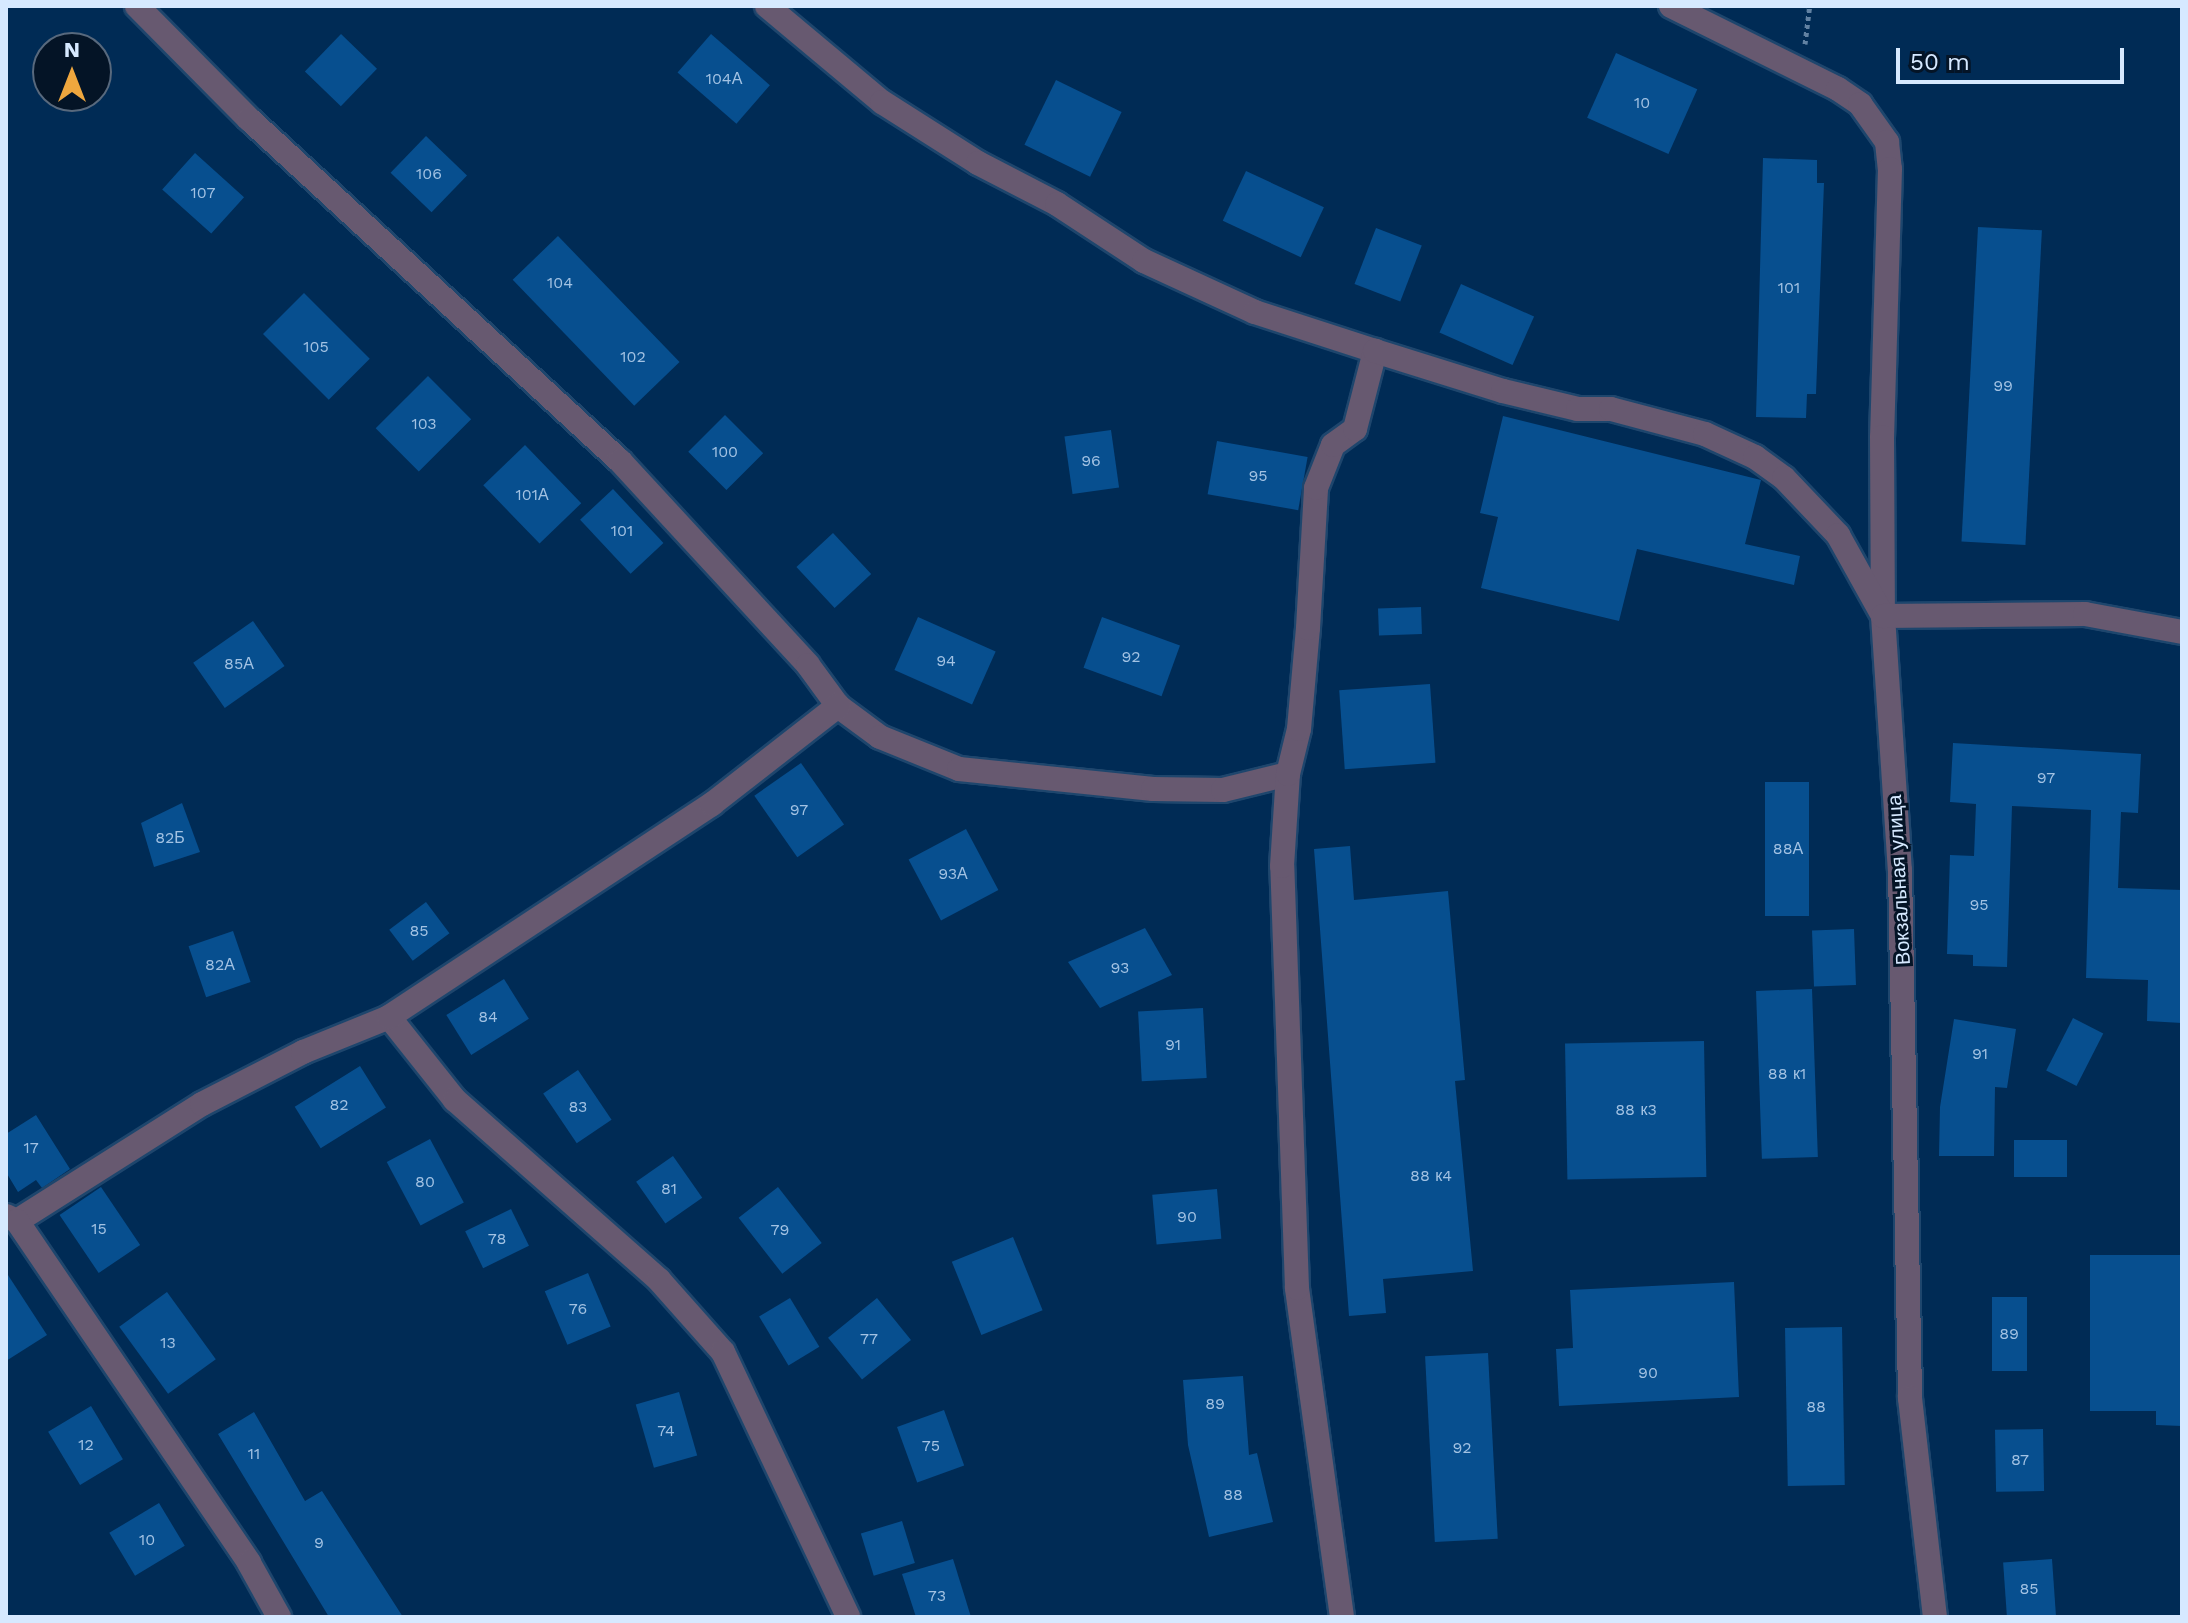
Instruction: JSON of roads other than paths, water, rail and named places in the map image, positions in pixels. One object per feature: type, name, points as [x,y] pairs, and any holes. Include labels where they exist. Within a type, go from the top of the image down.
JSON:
[{"type":"street","points":[[137,6],[249,119],[620,461],[808,665],[838,706],[880,737],[959,769],[1153,789],[1223,790],[1288,774]]},
{"type":"street","points":[[767,6],[882,102],[978,163],[1057,204],[1144,261],[1255,312],[1503,391],[1578,409],[1611,409],[1705,434],[1755,457],[1784,478],[1838,535],[1883,616],[2085,614],[2182,632]]},
{"type":"street","name":"Вокзальная улица","points":[[1671,6],[1812,73],[1860,104],[1887,142],[1883,616],[1900,870],[1910,1398],[1935,1617]]},
{"type":"street","points":[[1342,1617],[1297,1288],[1282,866],[1288,774],[1299,729],[1316,488],[1328,453],[1355,429],[1375,351]]},
{"type":"street","points":[[279,1617],[249,1563],[12,1218],[202,1104],[389,1017],[712,804],[838,706]]},
{"type":"street","points":[[389,1017],[455,1100],[648,1270],[723,1352],[848,1617]]}]
